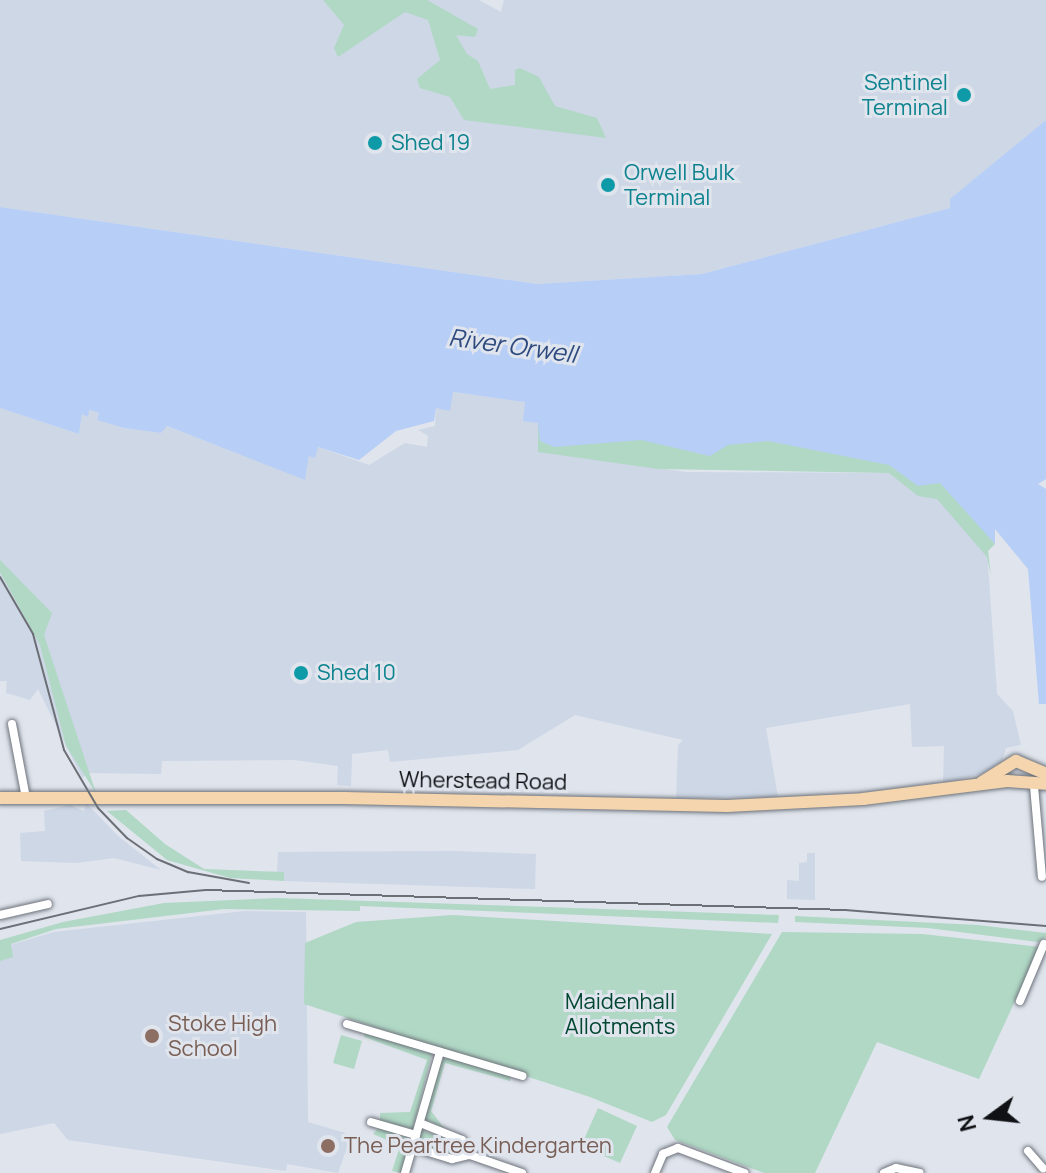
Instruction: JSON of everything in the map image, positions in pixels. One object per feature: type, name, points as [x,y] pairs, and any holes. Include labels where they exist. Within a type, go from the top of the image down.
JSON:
[{"type":"main road","points":[[1009,764],[1019,761],[1046,774]]},
{"type":"main road","name":"Wherstead Road","points":[[965,789],[1009,764]]},
{"type":"main road","points":[[1009,764],[1034,784]]},
{"type":"main road","name":"Wherstead Road","points":[[0,798],[727,806],[1034,784]]},
{"type":"street","points":[[12,724],[17,728],[26,798]]},
{"type":"street","points":[[1031,878],[1044,877],[1034,784]]},
{"type":"street","points":[[0,915],[48,904]]},
{"type":"street","points":[[1020,1001],[1044,944]]},
{"type":"street","points":[[347,1024],[522,1076]]},
{"type":"street","points":[[405,1173],[440,1052]]},
{"type":"street","points":[[371,1122],[416,1135]]},
{"type":"street","points":[[420,1123],[462,1140],[470,1155]]},
{"type":"street","points":[[412,1147],[452,1159],[470,1155],[522,1173]]},
{"type":"street","points":[[655,1173],[669,1149],[744,1173]]},
{"type":"street","points":[[1028,1151],[1043,1171]]},
{"type":"street","points":[[884,1173],[896,1168],[919,1173]]},
{"type":"shaded area","points":[[0,0],[479,0],[501,12],[504,0],[1046,0],[1046,120],[951,199],[950,208],[702,274],[537,284],[0,207]]},
{"type":"shaded area","points":[[452,392],[526,402],[538,423],[538,451],[686,472],[890,473],[939,497],[987,550],[997,694],[1013,711],[1021,745],[1006,748],[1002,761],[983,773],[943,784],[944,746],[912,747],[910,704],[766,728],[778,797],[676,798],[678,745],[683,740],[575,715],[518,750],[390,762],[388,750],[352,754],[351,786],[337,785],[338,766],[295,760],[162,761],[161,774],[89,773],[82,778],[38,689],[30,700],[6,693],[7,681],[0,681],[0,408],[79,434],[82,413],[88,410],[99,413],[97,419],[124,428],[161,433],[166,426],[305,479],[309,456],[318,447],[369,465],[405,443],[427,447],[428,436],[418,430],[435,426],[436,408]]},
{"type":"shaded area","points":[[86,803],[118,836],[161,870],[114,858],[76,863],[21,861],[20,833],[45,831],[44,811],[70,805],[84,811]]},
{"type":"shaded area","points":[[278,852],[536,854],[535,889],[284,881],[283,872],[277,872]]},
{"type":"shaded area","points":[[807,853],[815,853],[815,900],[787,899],[787,880],[799,881],[799,863],[807,862]]},
{"type":"shaded area","name":"Stoke High School","points":[[245,911],[306,912],[308,1122],[345,1133],[343,1140],[349,1142],[338,1173],[287,1164],[286,1171],[68,1140],[54,1123],[0,1134],[0,948],[54,932]]},
{"type":"green space","points":[[323,0],[427,0],[478,29],[475,37],[456,35],[467,54],[478,61],[490,89],[515,85],[515,70],[520,68],[539,77],[555,106],[597,118],[606,138],[464,120],[450,97],[420,88],[417,79],[440,60],[428,20],[405,12],[338,57],[334,48],[344,25]]},
{"type":"green space","points":[[538,423],[749,427],[932,475],[994,526],[995,544],[988,551],[991,576],[987,557],[937,499],[918,496],[889,473],[658,469],[538,452]]},
{"type":"green space","points":[[0,560],[52,613],[44,635],[96,793],[66,746],[40,645],[0,572]]},
{"type":"green space","points":[[126,810],[165,844],[204,869],[284,872],[284,881],[230,878],[167,860],[107,811]]},
{"type":"green space","points":[[278,898],[779,915],[778,923],[360,906],[360,911],[224,909],[56,929],[11,944],[13,957],[0,961],[0,940],[63,922],[164,903]]},
{"type":"green space","name":"Maidenhall Allotments","points":[[453,915],[772,934],[666,1115],[652,1122],[590,1097],[304,1004],[305,943],[356,922]]},
{"type":"green space","points":[[795,916],[978,925],[1046,933],[1046,937],[1038,942],[928,928],[795,922]]},
{"type":"green space","points":[[782,932],[922,934],[1040,947],[979,1079],[877,1042],[815,1173],[764,1173],[675,1140],[667,1127]]},
{"type":"green space","points":[[365,1031],[432,1053],[413,1129],[380,1121],[380,1113],[410,1112],[427,1060],[364,1037]]},
{"type":"green space","points":[[341,1035],[362,1041],[354,1069],[333,1063]]},
{"type":"green space","points":[[448,1057],[511,1076],[510,1081],[445,1063],[431,1111],[444,1128],[424,1119],[440,1061]]},
{"type":"green space","points":[[598,1108],[637,1126],[620,1163],[581,1146]]},
{"type":"green space","points":[[380,1126],[410,1139],[401,1173],[392,1171],[400,1146],[373,1134]]},
{"type":"green space","points":[[420,1130],[460,1143],[464,1151],[455,1156],[423,1147],[417,1143]]},
{"type":"water","name":"River Orwell","points":[[1046,120],[1046,479],[1038,484],[1046,489],[1046,704],[1039,704],[1028,569],[995,529],[995,544],[940,483],[918,486],[889,465],[768,441],[728,445],[710,456],[641,440],[554,447],[540,441],[538,423],[523,421],[525,402],[453,392],[450,411],[436,408],[434,421],[396,431],[359,460],[318,447],[315,458],[309,456],[305,480],[167,426],[161,433],[124,428],[97,420],[99,413],[89,410],[88,417],[82,414],[79,434],[0,408],[0,207],[537,284],[702,274],[950,208],[950,199]]},
{"type":"railway","points":[[0,577],[33,634],[64,750],[98,808],[127,838],[157,859],[188,872],[249,883]]},
{"type":"railway","points":[[0,929],[139,896],[206,890],[846,910],[1046,926]]},
{"type":"place","name":"Sentinel Terminal","points":[[964,95]]},
{"type":"place","name":"Shed 19","points":[[375,143]]},
{"type":"place","name":"Orwell Bulk Terminal","points":[[608,185]]},
{"type":"place","name":"Shed 10","points":[[301,673]]},
{"type":"place","name":"Stoke High School","points":[[152,1036]]},
{"type":"place","name":"The Peartree Kindergarten","points":[[328,1146]]}]
